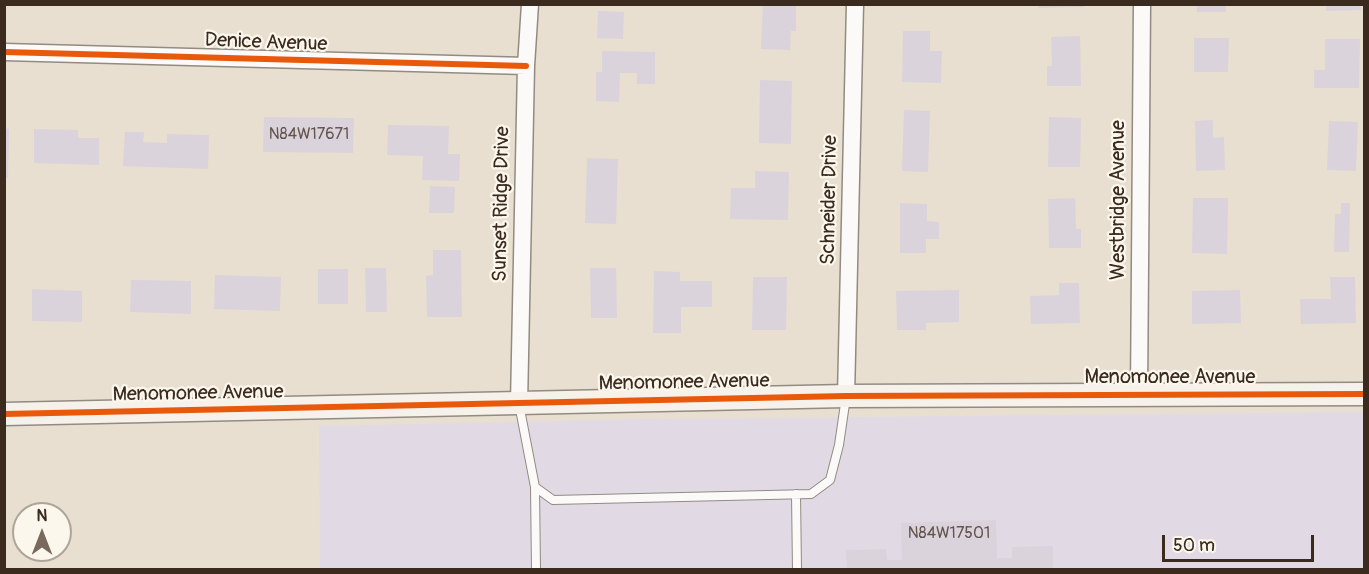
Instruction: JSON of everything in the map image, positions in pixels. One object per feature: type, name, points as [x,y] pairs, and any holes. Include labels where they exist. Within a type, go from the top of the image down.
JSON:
[{"type":"street","name":"Sunset Ridge Drive","points":[[519,404],[526,66],[530,4]]},
{"type":"street","name":"Schneider Drive","points":[[846,396],[855,4]]},
{"type":"street","name":"Westbridge Avenue","points":[[1139,395],[1142,4]]},
{"type":"street","name":"Denice Avenue","points":[[4,52],[526,66]]},
{"type":"street","name":"Menomonee Avenue","points":[[4,414],[846,396],[1365,394]]},
{"type":"lane","points":[[535,487],[553,500],[811,494],[830,480],[839,445],[846,396]]},
{"type":"lane","points":[[519,404],[535,487],[536,570]]},
{"type":"lane","points":[[796,494],[798,570]]},
{"type":"shaded area","points":[[1364,412],[1364,569],[320,569],[319,426],[647,419]]},
{"type":"building","points":[[763,4],[796,4],[796,31],[791,31],[790,50],[761,49]]},
{"type":"building","points":[[1038,4],[1084,4],[1084,7],[1038,8]]},
{"type":"building","points":[[1197,4],[1226,4],[1226,12],[1197,12]]},
{"type":"building","points":[[1326,4],[1360,4],[1361,10],[1326,11]]},
{"type":"building","points":[[598,11],[624,12],[623,39],[597,38]]},
{"type":"building","points":[[903,31],[930,31],[930,51],[942,51],[941,83],[902,82]]},
{"type":"building","points":[[1080,36],[1081,86],[1047,86],[1047,66],[1052,66],[1051,37]]},
{"type":"building","points":[[1194,38],[1229,38],[1228,72],[1194,72]]},
{"type":"building","points":[[1325,39],[1360,39],[1359,88],[1314,88],[1314,70],[1325,70]]},
{"type":"building","points":[[602,51],[655,52],[655,84],[637,84],[637,73],[620,73],[619,102],[596,101],[596,72],[602,72]]},
{"type":"building","points":[[760,80],[792,81],[791,144],[759,143]]},
{"type":"building","points":[[904,110],[930,111],[928,172],[902,171]]},
{"type":"building","points":[[264,117],[354,118],[353,153],[263,152]]},
{"type":"building","points":[[1049,117],[1081,118],[1080,167],[1048,167]]},
{"type":"building","points":[[1213,120],[1213,138],[1224,137],[1225,170],[1196,171],[1195,121]]},
{"type":"building","points":[[1329,121],[1358,122],[1356,171],[1327,170]]},
{"type":"building","points":[[388,125],[449,126],[448,154],[460,154],[459,181],[422,180],[423,156],[387,155]]},
{"type":"building","points":[[4,128],[9,129],[8,178],[4,178]]},
{"type":"building","points":[[34,129],[78,130],[78,138],[99,138],[99,165],[34,163]]},
{"type":"building","points":[[125,132],[144,132],[143,142],[167,143],[167,134],[209,135],[208,169],[123,166]]},
{"type":"building","points":[[587,158],[618,159],[616,224],[585,223]]},
{"type":"building","points":[[755,171],[789,172],[788,220],[730,219],[731,188],[755,188]]},
{"type":"building","points":[[430,186],[455,187],[454,213],[429,213]]},
{"type":"building","points":[[1075,198],[1076,229],[1081,229],[1081,248],[1049,248],[1048,199]]},
{"type":"building","points":[[1193,198],[1228,198],[1227,254],[1192,253]]},
{"type":"building","points":[[900,203],[927,204],[927,221],[939,222],[939,239],[926,239],[926,253],[900,253]]},
{"type":"building","points":[[1341,203],[1350,203],[1349,252],[1334,252],[1335,214],[1341,214]]},
{"type":"building","points":[[433,250],[461,250],[462,317],[427,317],[426,276],[433,275]]},
{"type":"building","points":[[365,268],[386,268],[387,312],[366,312]]},
{"type":"building","points":[[590,268],[616,268],[617,318],[591,318]]},
{"type":"building","points":[[318,269],[348,269],[348,304],[318,304]]},
{"type":"building","points":[[654,271],[680,272],[680,281],[712,281],[712,307],[681,307],[681,333],[653,333]]},
{"type":"building","points":[[215,275],[281,277],[280,311],[214,309]]},
{"type":"building","points":[[753,277],[787,277],[786,330],[752,330]]},
{"type":"building","points":[[1330,277],[1355,277],[1356,323],[1301,324],[1300,299],[1331,299]]},
{"type":"building","points":[[131,280],[191,281],[191,314],[130,312]]},
{"type":"building","points":[[1059,283],[1079,283],[1080,323],[1031,324],[1030,296],[1059,295]]},
{"type":"building","points":[[32,289],[82,291],[82,322],[32,321]]},
{"type":"building","points":[[959,290],[959,322],[926,323],[926,330],[897,330],[896,291]]},
{"type":"building","points":[[1240,290],[1241,323],[1192,324],[1192,291]]},
{"type":"building","points":[[996,520],[997,558],[1012,558],[1012,547],[1053,546],[1053,570],[847,570],[846,550],[886,549],[887,560],[902,560],[901,523]]},
{"type":"cycle path","points":[[4,52],[526,66]]},
{"type":"cycle path","points":[[4,414],[846,396],[1364,394]]}]
